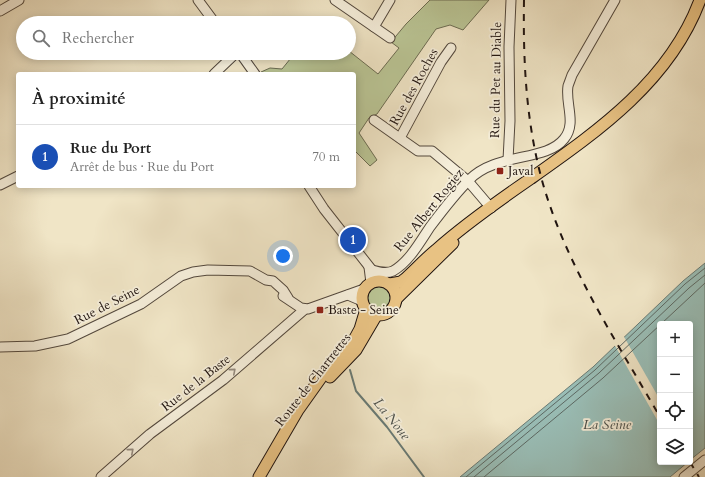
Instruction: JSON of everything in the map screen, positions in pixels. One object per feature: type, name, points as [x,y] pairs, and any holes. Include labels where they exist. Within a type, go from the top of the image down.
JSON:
[{"type":"main road","points":[[462,229],[442,255],[397,298],[391,312],[381,316],[376,316],[372,314],[364,305],[368,286],[401,282],[436,250],[462,229],[604,125],[655,74],[686,31],[700,0]]},
{"type":"main road","points":[[388,283],[394,288],[397,298]]},
{"type":"main road","name":"Route de Chartrettes","points":[[259,477],[298,410],[325,372],[354,340],[360,329],[364,305]]},
{"type":"main road","name":"Route de Chartrettes","points":[[269,460],[333,373],[356,350],[376,316]]},
{"type":"street","points":[[0,11],[19,0]]},
{"type":"street","points":[[198,0],[210,16]]},
{"type":"street","points":[[335,0],[390,38]]},
{"type":"street","points":[[374,27],[391,0]]},
{"type":"street","name":"Rue du Pet au Diable","points":[[508,160],[510,121],[509,47],[511,0]]},
{"type":"street","name":"Rue Albert Rogiez","points":[[371,268],[386,273],[397,268],[416,247],[448,204],[471,184],[481,170],[508,160],[549,150],[564,139],[568,133],[570,119],[568,86],[572,75],[615,0]]},
{"type":"street","name":"Rue des Roches","points":[[400,138],[441,62],[451,48]]},
{"type":"street","points":[[216,72],[229,60]]},
{"type":"street","points":[[245,60],[254,72]]},
{"type":"street","name":"Rue des Roches","points":[[374,120],[418,151],[432,151],[471,184],[491,208]]},
{"type":"street","points":[[0,185],[16,177]]},
{"type":"street","points":[[310,188],[324,210],[371,268],[388,283]]},
{"type":"street","points":[[305,309],[348,295],[368,286],[371,268]]},
{"type":"street","name":"Rue de Seine","points":[[0,347],[35,346],[68,339],[142,304],[181,276],[188,273],[208,270],[244,270],[256,273],[266,280],[273,281],[297,306],[305,309]]},
{"type":"street","points":[[348,295],[364,305]]},
{"type":"street","name":"Rue de la Baste","points":[[102,477],[150,434],[223,380],[305,309]]},
{"type":"street","points":[[684,477],[705,460]]},
{"type":"green space","points":[[430,0],[489,0],[463,30],[450,25],[436,29],[377,114],[369,118],[359,133],[377,160],[370,166],[356,152],[356,72],[261,72],[270,68],[282,69],[289,60],[356,60],[356,57],[378,74],[399,48],[391,42],[406,24]]},
{"type":"green space","points":[[379,286],[388,290],[392,299],[388,308],[379,312],[370,308],[366,299],[370,290]]},
{"type":"water","name":"La Seine","points":[[705,263],[705,448],[693,458],[693,321],[657,321],[657,465],[684,465],[670,477],[460,477],[593,367],[683,281]]},
{"type":"pier","points":[[623,335],[657,395],[657,420],[614,344]]},
{"type":"waterway","name":"La Noue","points":[[350,370],[356,391],[387,427],[424,477]]},
{"type":"railway","points":[[524,0],[524,46],[529,115],[537,161],[553,215],[565,245],[594,304],[657,412]]},
{"type":"railway","points":[[692,465],[699,477]]},
{"type":"place","name":"Javal","points":[[500,171]]},
{"type":"place","name":"Rue du Port","points":[[353,240]]},
{"type":"place","name":"Baste - Seine","points":[[320,310]]}]
